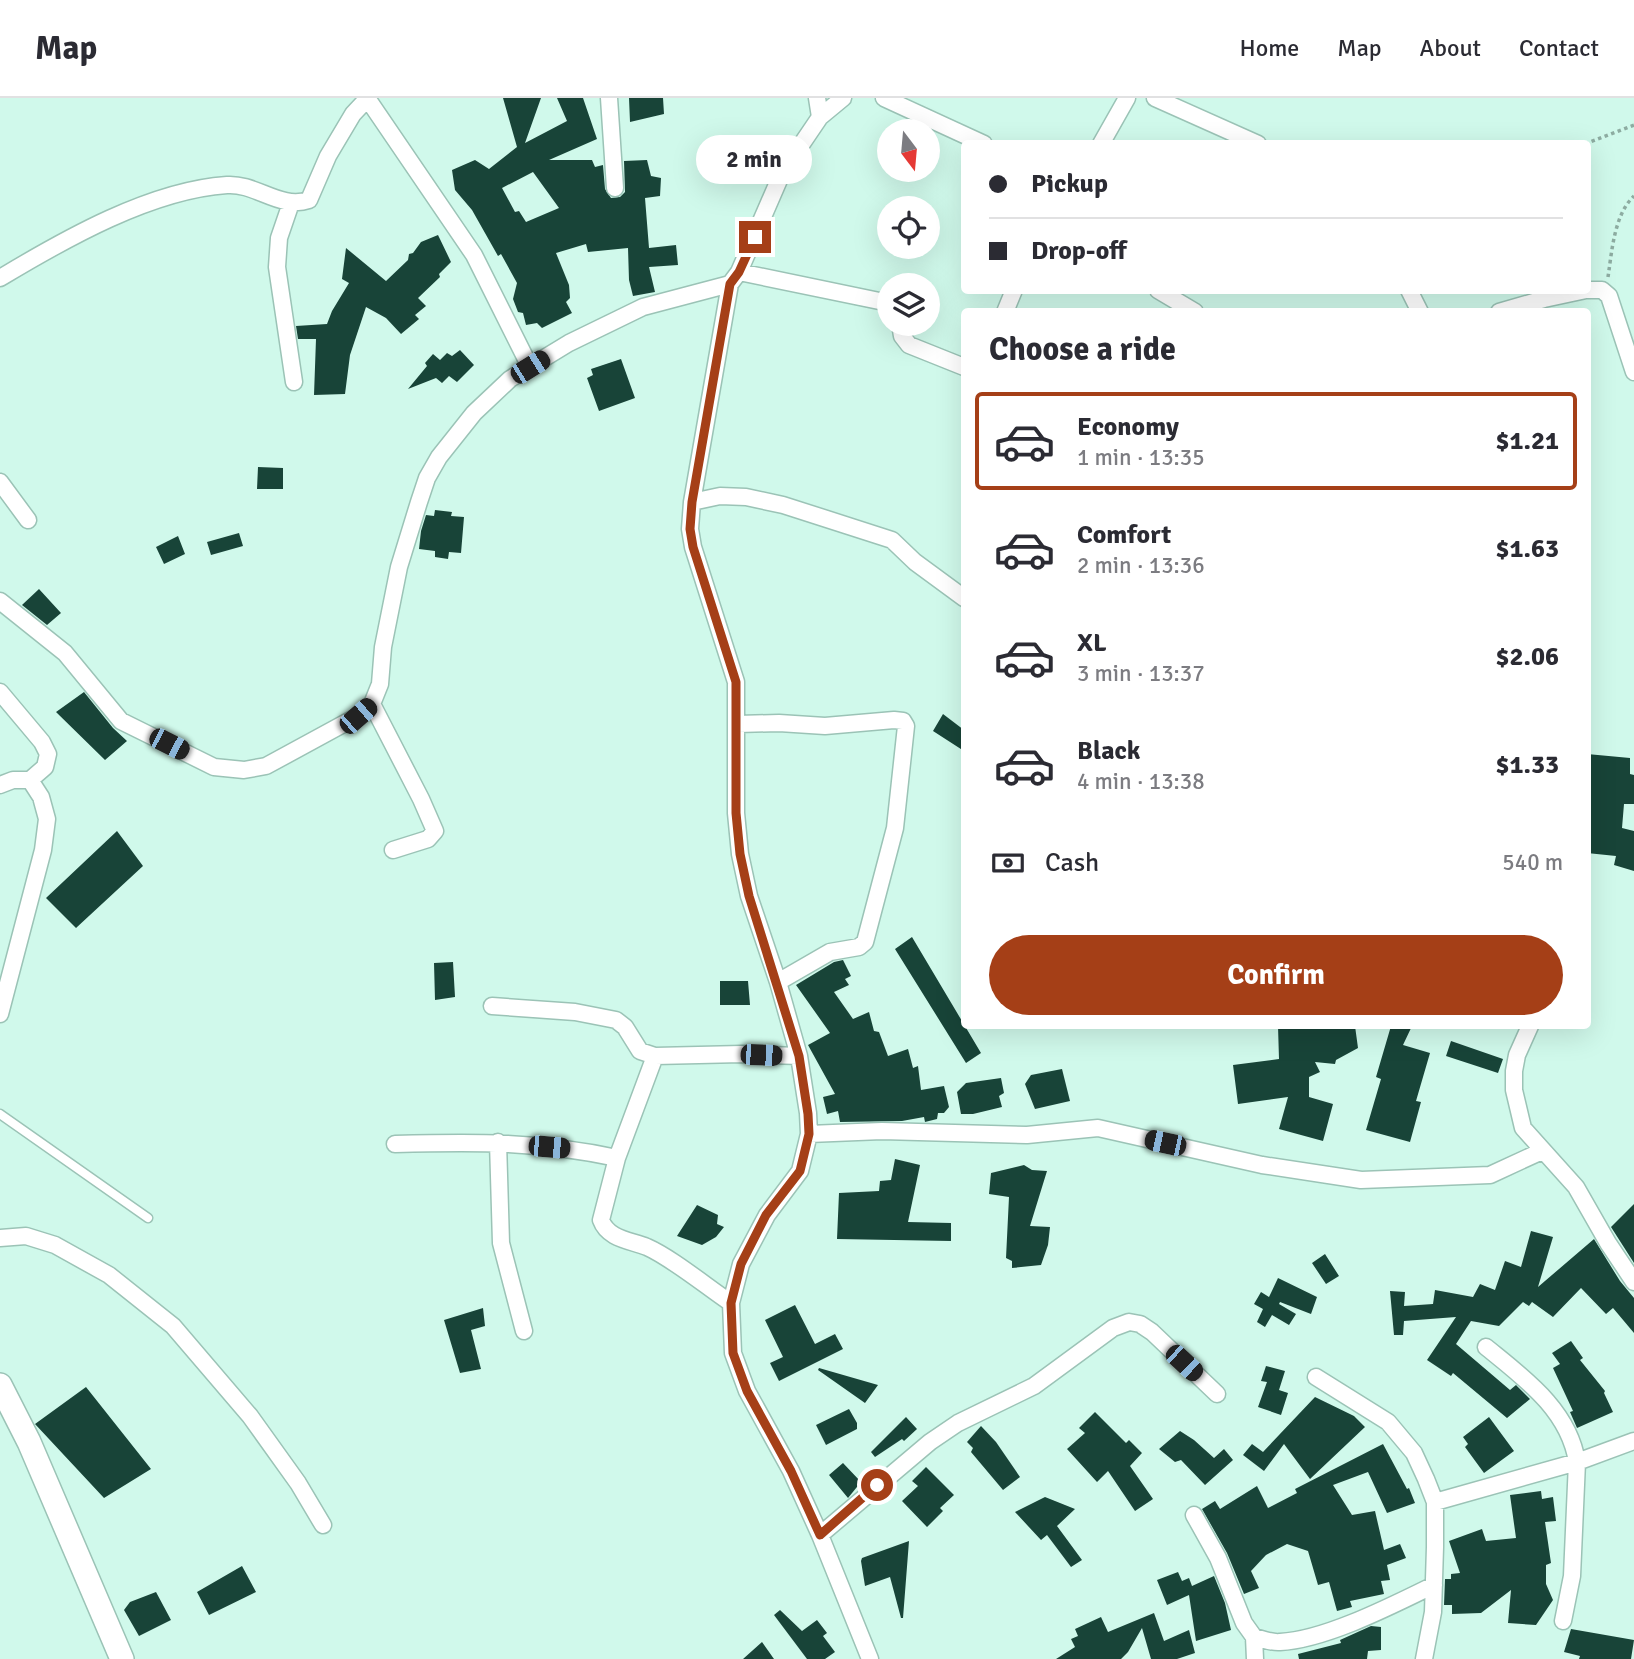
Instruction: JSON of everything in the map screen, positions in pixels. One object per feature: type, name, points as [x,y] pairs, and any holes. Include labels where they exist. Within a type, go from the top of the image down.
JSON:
[{"type":"street","points":[[0,278],[128,210],[171,195],[228,185],[243,187],[291,203],[298,204],[309,200],[328,156],[354,114],[368,98],[474,255],[530,367]]},
{"type":"street","points":[[609,98],[615,188]]},
{"type":"street","points":[[817,98],[820,117]]},
{"type":"street","points":[[843,98],[820,117],[782,173],[735,278],[692,502],[690,529],[693,547],[736,682],[736,813],[740,854],[749,896],[799,1056],[808,1114],[809,1134],[800,1171],[766,1215],[741,1264],[731,1303],[733,1353],[747,1391],[791,1471],[820,1535],[870,1659]]},
{"type":"street","points":[[884,98],[975,140]]},
{"type":"street","points":[[1103,140],[1127,98]]},
{"type":"street","points":[[1155,98],[1249,140]]},
{"type":"street","points":[[291,203],[279,239],[277,267],[294,382]]},
{"type":"street","points":[[0,601],[65,653],[121,721],[214,767],[244,770],[266,766],[358,716],[372,704],[380,684],[383,647],[399,567],[427,478],[439,457],[474,413],[510,379],[569,343],[643,307],[735,278],[877,301]]},
{"type":"street","points":[[1591,290],[1605,292],[1626,342],[1634,372]]},
{"type":"street","points":[[1165,294],[1188,308]]},
{"type":"street","points":[[1513,308],[1568,294]]},
{"type":"street","points":[[902,336],[909,345],[961,366]]},
{"type":"street","points":[[0,482],[28,520]]},
{"type":"street","points":[[692,502],[720,496],[783,505],[892,540],[915,562],[961,596]]},
{"type":"street","points":[[0,692],[42,742],[48,754],[45,767],[30,780],[13,780],[0,785]]},
{"type":"street","points":[[372,704],[435,831],[428,839],[393,850]]},
{"type":"street","points":[[738,724],[825,726],[894,720],[903,721],[906,726],[895,828],[865,942],[859,947],[830,952],[778,982]]},
{"type":"street","points":[[0,1014],[43,850],[47,819],[41,797],[30,780]]},
{"type":"street","points":[[492,1006],[575,1012],[616,1020],[625,1027],[640,1051],[655,1056],[799,1056]]},
{"type":"street","points":[[1529,1029],[1517,1055],[1514,1071],[1514,1090],[1523,1128],[1576,1187],[1634,1282]]},
{"type":"street","points":[[655,1056],[617,1158],[601,1220],[604,1228],[611,1234],[649,1248],[731,1303]]},
{"type":"street","points":[[809,1134],[883,1131],[1027,1135],[1098,1128],[1262,1165],[1361,1180],[1490,1175],[1542,1151]]},
{"type":"street","points":[[395,1144],[498,1142],[574,1149],[617,1158]]},
{"type":"street","points":[[498,1142],[501,1243],[524,1331]]},
{"type":"street","points":[[0,1238],[26,1236],[55,1245],[109,1275],[173,1326],[250,1416],[298,1483],[323,1525]]},
{"type":"street","points":[[820,1535],[930,1442],[958,1423],[1034,1386],[1113,1328],[1129,1322],[1140,1324],[1152,1332],[1217,1394]]},
{"type":"street","points":[[1486,1347],[1525,1379],[1552,1407],[1567,1430],[1577,1462],[1572,1576],[1563,1621]]},
{"type":"street","points":[[1316,1377],[1388,1422],[1414,1453],[1435,1502],[1433,1612],[1424,1659]]},
{"type":"street","points":[[0,1385],[29,1442],[122,1659]]},
{"type":"street","points":[[1435,1502],[1577,1462],[1634,1441]]},
{"type":"street","points":[[1194,1515],[1218,1558],[1244,1623],[1254,1637],[1255,1659]]},
{"type":"street","points":[[1254,1637],[1278,1643],[1317,1635],[1434,1585]]},
{"type":"lane","points":[[0,1114],[148,1218]]},
{"type":"path","points":[[1591,142],[1634,125]]},
{"type":"path","points":[[1605,292],[1614,237],[1627,203],[1634,197]]},
{"type":"building","points":[[503,98],[541,98],[525,143],[567,121],[557,98],[583,98],[597,139],[549,160],[592,160],[595,167],[603,165],[605,189],[611,198],[620,197],[625,192],[624,161],[647,160],[651,176],[661,178],[660,196],[645,198],[649,248],[676,245],[678,265],[649,267],[655,292],[633,296],[629,280],[628,248],[588,252],[586,244],[556,253],[569,285],[570,298],[566,302],[572,313],[542,328],[537,323],[526,325],[523,313],[518,312],[513,299],[517,283],[472,210],[455,190],[452,170],[475,160],[489,169],[517,147]],"holes":[[[533,172],[559,208],[526,222],[519,211],[515,212],[502,188]]]},
{"type":"building","points":[[629,98],[663,98],[664,114],[630,122]]},
{"type":"building","points":[[438,235],[451,262],[418,298],[426,306],[415,315],[419,319],[401,334],[386,318],[366,307],[350,355],[345,394],[314,395],[316,339],[298,339],[296,326],[327,324],[349,283],[342,279],[346,248],[386,281],[408,260],[409,254],[413,253],[421,242]]},
{"type":"building","points":[[460,350],[474,365],[457,382],[449,376],[442,383],[436,378],[408,389],[433,354],[440,360],[447,353],[452,356]]},
{"type":"building","points":[[621,359],[635,398],[599,411],[587,378],[593,375],[591,369]]},
{"type":"building","points":[[258,467],[283,468],[283,489],[257,489]]},
{"type":"building","points":[[435,510],[464,517],[461,553],[449,552],[448,559],[435,557],[435,551],[419,549],[426,515],[434,516]]},
{"type":"building","points":[[239,533],[243,546],[211,555],[207,542]]},
{"type":"building","points":[[178,536],[185,554],[164,564],[156,547]]},
{"type":"building","points":[[39,589],[61,613],[47,625],[22,605]]},
{"type":"building","points":[[84,692],[127,741],[105,760],[56,712]]},
{"type":"building","points":[[943,714],[961,728],[961,749],[933,731]]},
{"type":"building","points":[[1591,754],[1630,758],[1630,774],[1634,775],[1634,804],[1624,804],[1622,828],[1634,831],[1634,871],[1614,865],[1616,856],[1591,853]]},
{"type":"building","points":[[117,831],[143,866],[76,928],[46,898]]},
{"type":"building","points":[[912,937],[961,1019],[961,1029],[967,1029],[981,1053],[966,1063],[895,949]]},
{"type":"building","points":[[843,960],[851,976],[845,979],[849,985],[834,992],[853,1019],[869,1012],[874,1031],[879,1032],[888,1056],[908,1049],[913,1068],[918,1066],[921,1090],[944,1086],[949,1107],[944,1113],[938,1113],[937,1119],[925,1122],[924,1117],[902,1121],[840,1122],[838,1111],[827,1114],[823,1097],[835,1094],[808,1045],[830,1033],[796,985],[834,962]]},
{"type":"building","points":[[453,962],[455,997],[435,1000],[434,963]]},
{"type":"building","points":[[720,981],[748,981],[750,1005],[720,1005]]},
{"type":"building","points":[[1278,1029],[1355,1029],[1358,1048],[1336,1060],[1335,1064],[1315,1062],[1320,1072],[1309,1077],[1309,1097],[1333,1104],[1323,1141],[1279,1129],[1288,1097],[1238,1104],[1233,1065],[1279,1059]]},
{"type":"building","points":[[1390,1029],[1411,1029],[1403,1045],[1430,1053],[1416,1101],[1421,1102],[1410,1142],[1366,1130],[1381,1079],[1376,1077]]},
{"type":"building","points":[[1451,1041],[1503,1059],[1498,1073],[1446,1056]]},
{"type":"building","points":[[1062,1069],[1070,1101],[1035,1109],[1025,1084],[1031,1075]]},
{"type":"building","points":[[1001,1078],[1004,1093],[999,1096],[1002,1107],[961,1114],[957,1092],[966,1083]]},
{"type":"building","points":[[895,1159],[920,1165],[908,1222],[951,1223],[951,1241],[837,1239],[839,1193],[879,1191],[880,1181],[891,1180]]},
{"type":"building","points":[[1024,1165],[1032,1170],[1047,1171],[1030,1226],[1050,1227],[1048,1245],[1041,1265],[1012,1268],[1012,1261],[1006,1258],[1009,1197],[989,1194],[991,1173]]},
{"type":"building","points":[[1634,1204],[1634,1263],[1611,1227]]},
{"type":"building","points":[[697,1205],[718,1215],[717,1224],[724,1227],[716,1237],[702,1245],[677,1236]]},
{"type":"building","points":[[1531,1231],[1553,1237],[1538,1287],[1594,1239],[1634,1298],[1634,1333],[1613,1308],[1606,1314],[1581,1288],[1553,1317],[1532,1302],[1529,1306],[1523,1302],[1499,1326],[1471,1321],[1456,1344],[1510,1390],[1516,1385],[1530,1399],[1507,1418],[1453,1373],[1451,1376],[1427,1360],[1456,1317],[1404,1321],[1403,1335],[1394,1335],[1390,1291],[1405,1292],[1404,1306],[1433,1304],[1435,1290],[1473,1297],[1480,1284],[1495,1290],[1505,1261],[1521,1267]]},
{"type":"building","points":[[1325,1254],[1339,1276],[1326,1284],[1312,1263]]},
{"type":"building","points":[[1278,1278],[1317,1297],[1311,1314],[1280,1302],[1279,1304],[1296,1314],[1289,1325],[1272,1315],[1265,1327],[1257,1322],[1263,1309],[1254,1304],[1261,1292],[1269,1297]]},
{"type":"building","points":[[795,1305],[815,1344],[835,1334],[843,1349],[779,1381],[770,1363],[783,1357],[765,1320]]},
{"type":"building","points":[[483,1308],[485,1326],[471,1330],[481,1369],[460,1373],[444,1320]]},
{"type":"building","points":[[1571,1341],[1583,1358],[1580,1360],[1605,1391],[1613,1412],[1577,1428],[1570,1412],[1573,1411],[1553,1368],[1560,1364],[1552,1353]]},
{"type":"building","points":[[1266,1366],[1285,1371],[1279,1390],[1288,1393],[1281,1415],[1258,1407],[1267,1382],[1261,1381]]},
{"type":"building","points":[[819,1368],[878,1385],[865,1403],[818,1370]]},
{"type":"building","points":[[86,1387],[151,1469],[104,1498],[35,1424]]},
{"type":"building","points":[[1315,1397],[1354,1416],[1365,1427],[1310,1479],[1284,1444],[1264,1471],[1243,1455],[1252,1444],[1263,1452]]},
{"type":"building","points":[[849,1409],[857,1423],[857,1429],[826,1445],[816,1425]]},
{"type":"building","points":[[1095,1412],[1126,1443],[1129,1440],[1142,1453],[1130,1466],[1153,1499],[1135,1511],[1108,1471],[1097,1482],[1067,1449],[1085,1433],[1079,1428]]},
{"type":"building","points":[[906,1417],[917,1429],[904,1441],[902,1439],[875,1457],[871,1452]]},
{"type":"building","points":[[1489,1417],[1514,1451],[1484,1473],[1465,1447],[1468,1444],[1463,1437]]},
{"type":"building","points":[[981,1426],[996,1442],[1020,1477],[1003,1490],[971,1452],[973,1448],[967,1442]]},
{"type":"building","points":[[1180,1431],[1214,1458],[1224,1449],[1233,1460],[1205,1485],[1181,1460],[1175,1462],[1159,1449]]},
{"type":"building","points":[[1383,1444],[1415,1503],[1387,1513],[1368,1472],[1333,1485],[1352,1515],[1375,1511],[1384,1550],[1400,1544],[1406,1558],[1387,1565],[1390,1580],[1381,1581],[1384,1594],[1350,1601],[1352,1607],[1337,1611],[1329,1582],[1318,1585],[1308,1551],[1287,1544],[1266,1555],[1251,1571],[1259,1588],[1244,1594],[1227,1553],[1202,1509],[1215,1501],[1220,1509],[1257,1486],[1268,1508],[1297,1493],[1295,1489]]},
{"type":"building","points":[[843,1463],[861,1482],[848,1498],[829,1475]]},
{"type":"building","points":[[926,1467],[954,1495],[940,1508],[943,1511],[927,1527],[902,1501],[918,1486],[912,1481]]},
{"type":"building","points":[[1541,1491],[1542,1499],[1553,1497],[1556,1521],[1545,1522],[1551,1563],[1546,1565],[1546,1584],[1553,1600],[1536,1625],[1508,1623],[1511,1590],[1481,1613],[1452,1614],[1452,1605],[1444,1605],[1445,1579],[1451,1579],[1451,1574],[1460,1573],[1449,1541],[1482,1529],[1486,1541],[1516,1538],[1510,1495]]},
{"type":"building","points":[[1045,1497],[1075,1509],[1057,1526],[1082,1560],[1071,1567],[1047,1535],[1041,1540],[1015,1512]]},
{"type":"building","points":[[909,1541],[901,1618],[890,1577],[865,1586],[861,1561],[862,1558]]},
{"type":"building","points":[[242,1566],[256,1592],[209,1615],[197,1592]]},
{"type":"building","points":[[1178,1572],[1182,1581],[1189,1578],[1192,1586],[1214,1576],[1225,1603],[1231,1630],[1196,1641],[1189,1595],[1167,1605],[1157,1580]]},
{"type":"building","points":[[156,1592],[171,1620],[139,1636],[124,1610],[130,1602]]},
{"type":"building","points":[[780,1610],[802,1631],[817,1620],[827,1633],[823,1636],[835,1652],[825,1659],[807,1659],[774,1615]]},
{"type":"building","points":[[1154,1613],[1164,1641],[1189,1630],[1195,1653],[1177,1659],[1151,1659],[1142,1628],[1121,1659],[1056,1659],[1075,1647],[1071,1639],[1078,1636],[1075,1629],[1101,1617],[1108,1632]]},
{"type":"building","points":[[1371,1626],[1381,1627],[1381,1650],[1368,1651],[1367,1659],[1299,1659],[1298,1654],[1341,1643],[1340,1640]]},
{"type":"building","points":[[1571,1629],[1634,1640],[1631,1659],[1579,1659],[1580,1656],[1564,1652]]},
{"type":"building","points":[[762,1642],[774,1659],[743,1659]]},
{"type":"route","points":[[755,237],[739,272],[730,284],[692,502],[690,529],[693,547],[736,682],[736,813],[740,854],[749,896],[799,1056],[809,1134],[800,1171],[785,1194],[766,1215],[741,1264],[731,1303],[733,1353],[747,1391],[791,1471],[820,1535],[877,1485]]}]
